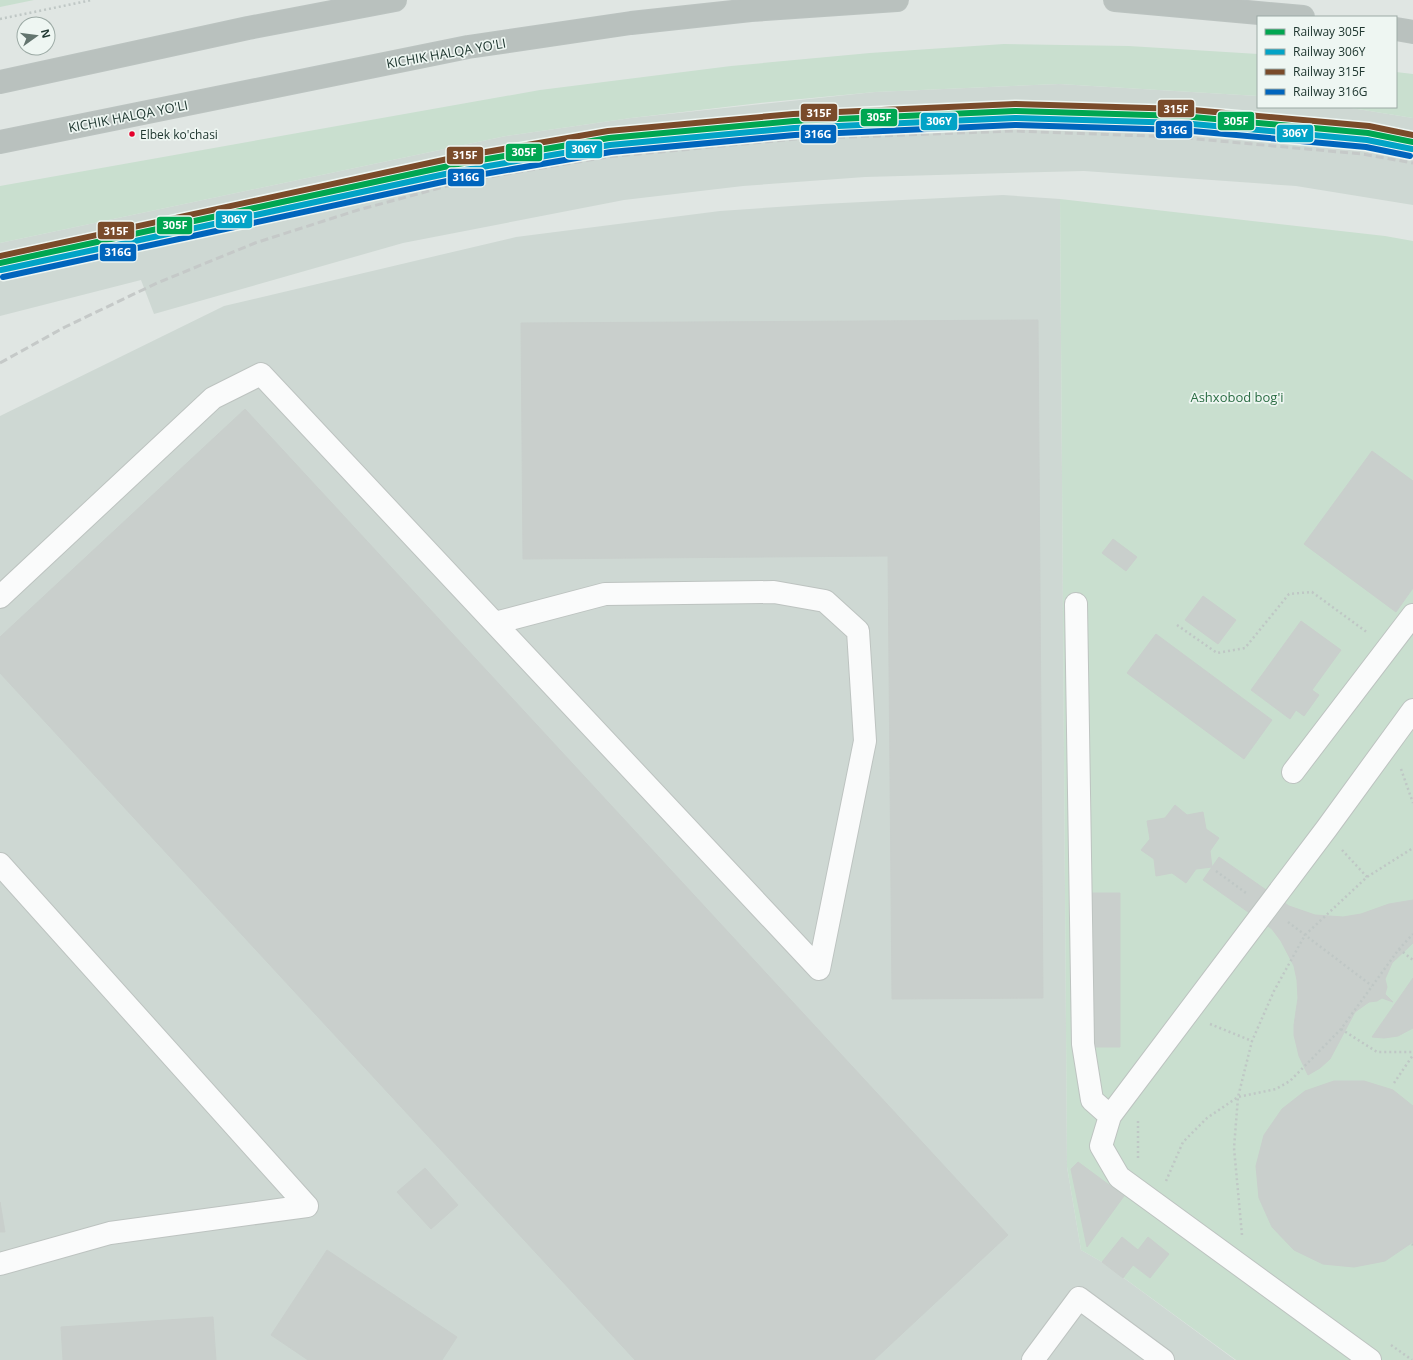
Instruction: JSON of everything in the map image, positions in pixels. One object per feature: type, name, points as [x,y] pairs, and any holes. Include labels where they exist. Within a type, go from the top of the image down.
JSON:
[{"type":"highway","points":[[0,82],[248,28],[395,0]]},
{"type":"highway","name":"KICHIK HALQA YO'LI","points":[[0,142],[468,48],[631,23],[752,10],[897,0]]},
{"type":"highway","points":[[1115,0],[1292,16]]},
{"type":"highway","points":[[1397,29],[1413,32]]},
{"type":"street","points":[[0,597],[213,398],[261,374],[819,969],[865,741],[858,631],[825,600],[774,592],[605,594],[495,623]]},
{"type":"street","points":[[1076,604],[1083,1044],[1092,1100],[1110,1116]]},
{"type":"street","points":[[1293,772],[1413,615]]},
{"type":"street","points":[[1370,1360],[1119,1177],[1102,1146],[1110,1116],[1327,828],[1413,710]]},
{"type":"street","points":[[0,864],[307,1206],[110,1233],[0,1264]]},
{"type":"street","points":[[1033,1360],[1079,1298],[1163,1360]]},
{"type":"path","points":[[0,19],[92,0]]},
{"type":"path","points":[[1177,625],[1217,653],[1245,648],[1289,594],[1312,592],[1388,647]]},
{"type":"path","points":[[1391,741],[1413,803]]},
{"type":"path","points":[[1327,828],[1367,877]]},
{"type":"path","points":[[1246,1269],[1234,1148],[1238,1097],[1252,1041],[1274,992],[1304,934],[1367,877],[1413,848]]},
{"type":"path","points":[[1216,871],[1248,894]]},
{"type":"path","points":[[1286,921],[1372,986]]},
{"type":"path","points":[[1158,1205],[1166,1180],[1183,1142],[1207,1118],[1238,1097],[1276,1089],[1290,1081],[1341,1029],[1399,949],[1413,934]]},
{"type":"path","points":[[1399,949],[1413,960]]},
{"type":"path","points":[[1185,1016],[1208,1023],[1252,1041]]},
{"type":"path","points":[[1341,1029],[1377,1052],[1413,1053]]},
{"type":"path","points":[[1394,1083],[1413,1053]]},
{"type":"shaded area","points":[[1059,84],[1257,96],[1257,108],[1351,108],[1413,118],[1413,205],[1296,186],[1084,171],[865,177],[743,186],[624,200],[403,243],[154,314],[141,280],[0,316],[0,243],[506,136],[631,118],[875,92]]},
{"type":"shaded area","points":[[1003,195],[1060,199],[1067,1167],[1081,1250],[1102,1262],[1235,1360],[0,1360],[0,416],[224,306],[516,237],[720,211],[822,204]]},
{"type":"green space","points":[[0,0],[34,0],[0,7]]},
{"type":"green space","points":[[1004,44],[1129,46],[1257,54],[1257,96],[1059,84],[875,92],[760,103],[631,118],[506,136],[0,243],[0,186],[540,90],[731,66],[870,53]]},
{"type":"green space","points":[[1397,72],[1413,74],[1413,118],[1351,108],[1397,108]]},
{"type":"green space","name":"Ashxobod bog'i","points":[[1060,199],[1385,236],[1413,241],[1413,1360],[1236,1360],[1102,1262],[1081,1250],[1067,1167]]},
{"type":"building","points":[[1038,320],[1043,998],[892,999],[888,556],[523,559],[521,323]]},
{"type":"building","points":[[245,409],[1008,1235],[874,1360],[635,1360],[0,673],[0,637]]},
{"type":"building","points":[[1372,451],[1413,481],[1413,588],[1396,612],[1304,544]]},
{"type":"building","points":[[1113,539],[1137,557],[1126,571],[1102,553]]},
{"type":"building","points":[[1203,596],[1236,620],[1218,644],[1185,620]]},
{"type":"building","points":[[1301,621],[1341,650],[1312,690],[1319,695],[1304,716],[1296,710],[1290,719],[1251,690]]},
{"type":"building","points":[[1156,634],[1272,720],[1244,759],[1127,673]]},
{"type":"building","points":[[1175,805],[1187,815],[1203,812],[1206,829],[1219,838],[1210,851],[1212,867],[1196,869],[1186,883],[1172,873],[1156,876],[1154,859],[1141,850],[1150,839],[1147,821],[1165,818]]},
{"type":"building","points":[[1219,857],[1289,906],[1315,915],[1343,917],[1361,914],[1389,904],[1413,900],[1413,943],[1392,963],[1385,979],[1387,987],[1385,994],[1393,1002],[1382,998],[1377,1001],[1369,1002],[1355,1012],[1330,1059],[1320,1068],[1308,1075],[1299,1056],[1294,1035],[1298,998],[1297,980],[1294,966],[1281,941],[1272,929],[1203,880]]},
{"type":"building","points":[[1092,893],[1120,893],[1120,1047],[1092,1047]]},
{"type":"building","points":[[1413,978],[1413,1028],[1398,1036],[1384,1038],[1372,1037]]},
{"type":"building","points":[[1334,1081],[1364,1081],[1393,1090],[1413,1106],[1413,1242],[1385,1261],[1354,1267],[1323,1264],[1294,1250],[1272,1227],[1259,1198],[1256,1166],[1264,1135],[1282,1109],[1305,1091]]},
{"type":"building","points":[[1078,1162],[1124,1196],[1087,1247],[1071,1169]]},
{"type":"building","points":[[425,1168],[458,1205],[431,1229],[397,1192]]},
{"type":"building","points":[[0,1202],[5,1232],[0,1232]]},
{"type":"building","points":[[1122,1237],[1138,1250],[1148,1237],[1169,1254],[1150,1278],[1133,1265],[1123,1278],[1102,1262]]},
{"type":"building","points":[[327,1250],[457,1337],[442,1360],[308,1360],[271,1335]]},
{"type":"building","points":[[213,1317],[216,1360],[63,1360],[61,1327]]},
{"type":"railway","points":[[0,363],[65,327],[157,283],[255,243],[358,210],[466,181],[607,157],[796,139],[1014,131],[1175,137],[1362,154],[1413,163]]},
{"type":"rail line","name":"315F","points":[[0,256],[457,157],[608,131],[793,114],[1015,104],[1182,109],[1369,126],[1413,135]]},
{"type":"rail line","name":"305F","points":[[0,263],[458,164],[609,138],[794,121],[1015,111],[1182,116],[1368,133],[1413,142]]},
{"type":"rail line","name":"306Y","points":[[1,270],[459,171],[610,145],[794,128],[1015,118],[1182,123],[1367,140],[1412,149]]},
{"type":"rail line","name":"316G","points":[[3,277],[461,178],[611,152],[795,135],[1015,125],[1181,130],[1366,147],[1410,156]]},
{"type":"place","name":"Elbek ko'chasi","points":[[132,134]]}]
